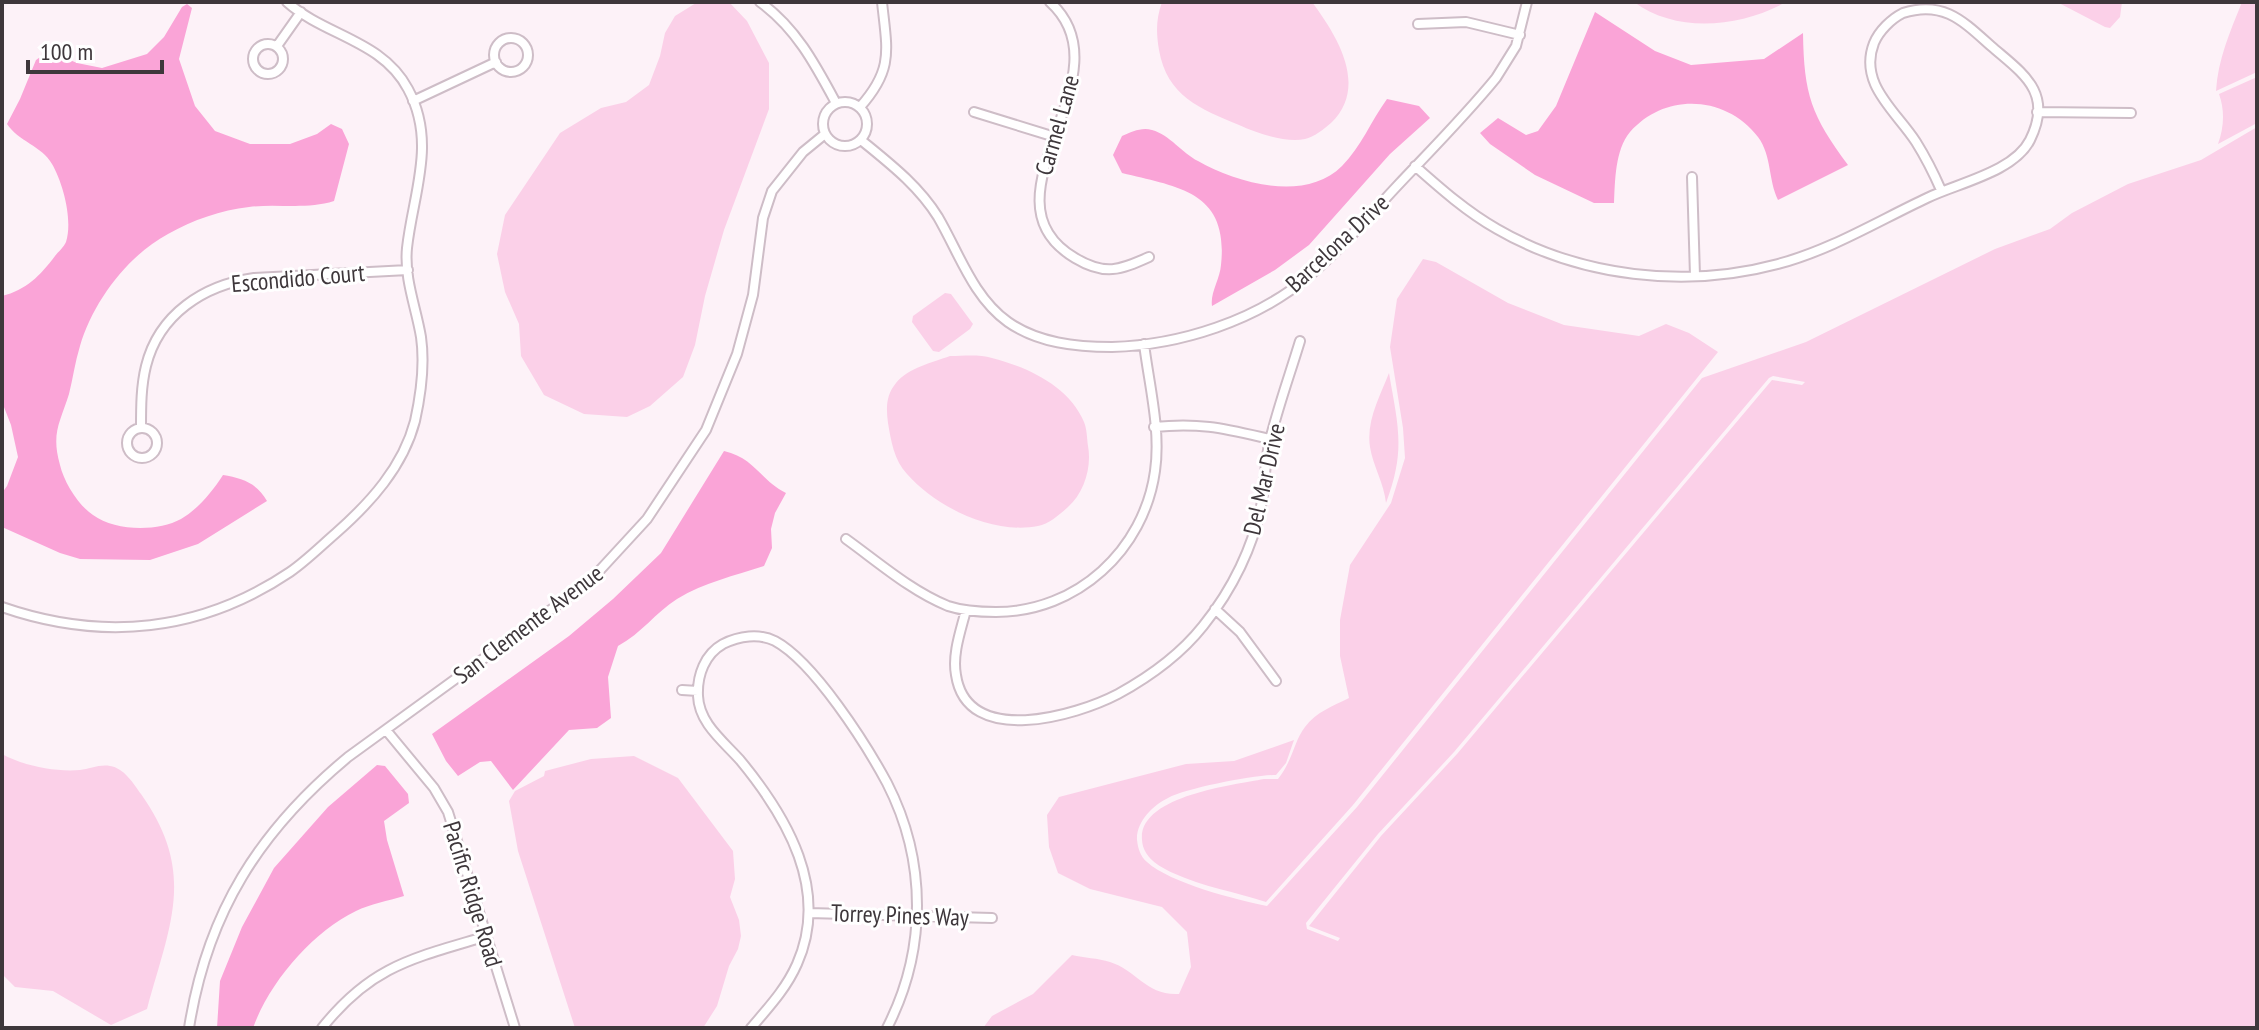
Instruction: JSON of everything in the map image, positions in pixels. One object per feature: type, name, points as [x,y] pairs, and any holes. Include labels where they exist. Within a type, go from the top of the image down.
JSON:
[{"type":"street","points":[[2,607],[50,622],[124,628],[163,625],[209,613],[246,598],[292,571],[357,514],[382,487],[414,424],[420,396],[422,353],[407,248],[423,161],[422,138],[413,101],[403,81],[373,50],[287,2]]},
{"type":"street","points":[[760,2],[784,21],[802,44],[836,103]]},
{"type":"street","points":[[860,107],[877,88],[887,61],[882,2]]},
{"type":"street","name":"Carmel Lane","points":[[1050,2],[1065,17],[1075,46],[1075,71],[1039,187],[1041,218],[1061,249],[1091,267],[1108,271],[1125,268],[1149,257]]},
{"type":"street","name":"Barcelona Drive","points":[[861,140],[914,186],[936,215],[973,282],[992,308],[1006,320],[1035,337],[1063,344],[1096,347],[1182,338],[1216,328],[1281,296],[1307,278],[1339,248],[1496,78],[1516,46],[1527,2]]},
{"type":"street","points":[[1415,166],[1471,212],[1522,242],[1596,268],[1695,276],[1743,271],[1801,257],[1850,237],[1941,190],[1998,169],[2021,154],[2034,132],[2036,96],[2030,81],[1958,16],[1933,6],[1920,7],[1889,22],[1877,36],[1870,54],[1871,77],[1880,95],[1916,142],[1941,190]]},
{"type":"street","points":[[277,46],[301,12]]},
{"type":"street","points":[[1418,24],[1466,22],[1520,35]]},
{"type":"street","points":[[505,40],[520,41],[527,51],[527,62],[519,70],[507,72],[496,62],[496,48],[505,40]]},
{"type":"street","points":[[413,101],[496,62]]},
{"type":"street","points":[[846,101],[860,107],[868,126],[861,140],[844,147],[830,141],[825,134],[825,115],[836,103],[846,101]]},
{"type":"street","points":[[974,112],[1055,137]]},
{"type":"street","points":[[2037,112],[2131,113]]},
{"type":"street","name":"San Clemente Avenue","points":[[189,1028],[206,953],[220,916],[250,862],[289,811],[318,782],[386,730],[580,589],[619,552],[647,519],[706,430],[737,354],[753,295],[763,218],[772,191],[803,152],[825,134]]},
{"type":"street","points":[[1692,177],[1695,276]]},
{"type":"street","name":"Escondido Court","points":[[141,428],[144,381],[151,352],[173,317],[210,289],[231,281],[254,278],[408,270]]},
{"type":"street","name":"Del Mar Drive","points":[[966,610],[955,654],[956,677],[971,705],[998,720],[1019,721],[1074,712],[1115,695],[1165,664],[1203,626],[1243,564],[1262,502],[1270,439],[1300,341]]},
{"type":"street","points":[[846,539],[916,589],[949,606],[966,610],[1009,612],[1037,607],[1068,596],[1091,581],[1112,562],[1143,517],[1151,492],[1156,468],[1144,344]]},
{"type":"street","points":[[1154,427],[1207,425],[1270,439]]},
{"type":"street","points":[[1215,609],[1240,632],[1276,681]]},
{"type":"street","points":[[751,1028],[780,994],[802,950],[809,913],[805,869],[762,789],[701,714],[698,691],[699,678],[708,656],[737,638],[756,636],[773,640],[790,651],[826,691],[887,784],[908,836],[918,892],[912,962],[898,1007],[887,1028]]},
{"type":"street","points":[[682,690],[698,691]]},
{"type":"street","name":"Pacific Ridge Road","points":[[386,730],[434,788],[448,812],[515,1028]]},
{"type":"street","name":"Torrey Pines Way","points":[[809,913],[992,918]]},
{"type":"street","points":[[322,1028],[341,1003],[371,978],[395,966],[487,936]]},
{"type":"shaded area","points":[[729,2],[747,21],[769,63],[769,109],[724,230],[695,345],[683,377],[650,406],[627,417],[584,414],[544,395],[521,356],[519,324],[505,292],[497,254],[505,215],[560,133],[601,108],[626,102],[649,85],[665,33],[675,16],[696,3]]},
{"type":"shaded area","points":[[1162,2],[1312,2],[1331,30],[1345,61],[1348,93],[1342,109],[1319,132],[1297,140],[1263,134],[1187,99],[1169,79],[1163,66],[1157,31]]},
{"type":"shaded area","points":[[1634,2],[1786,2],[1749,17],[1689,23],[1651,12]]},
{"type":"shaded area","points":[[2057,2],[2122,2],[2120,17],[2110,28]]},
{"type":"shaded area","points":[[2242,2],[2257,2],[2257,72],[2216,91],[2222,57]]},
{"type":"shaded area","points":[[187,4],[192,8],[179,59],[195,106],[215,131],[250,144],[290,144],[317,134],[331,124],[342,129],[349,144],[334,201],[313,205],[239,208],[218,213],[178,229],[139,255],[114,282],[93,313],[80,346],[58,428],[57,454],[68,486],[87,511],[113,524],[148,528],[181,519],[204,500],[223,475],[248,482],[267,501],[198,544],[150,560],[80,559],[2,527],[2,493],[18,457],[2,402],[2,296],[25,286],[44,270],[65,244],[68,233],[63,191],[52,164],[7,124],[36,60],[43,55],[56,54],[77,63],[102,68],[147,54],[164,37]]},
{"type":"shaded area","points":[[1595,12],[1655,51],[1691,65],[1764,59],[1803,33],[1805,73],[1812,104],[1848,165],[1778,200],[1766,152],[1758,137],[1745,123],[1729,113],[1713,106],[1695,104],[1660,110],[1630,132],[1621,148],[1614,203],[1594,203],[1535,175],[1490,144],[1480,133],[1498,118],[1526,135],[1538,131],[1556,106]]},
{"type":"shaded area","points":[[2257,77],[2257,123],[2218,144],[2223,119],[2219,94]]},
{"type":"shaded area","points":[[1387,99],[1419,106],[1430,118],[1390,154],[1309,245],[1275,270],[1212,306],[1221,265],[1221,240],[1217,221],[1208,207],[1196,196],[1180,189],[1122,173],[1113,155],[1122,136],[1148,129],[1165,136],[1198,161],[1232,176],[1271,186],[1309,184],[1327,177],[1342,166],[1355,151]]},
{"type":"shaded area","points":[[2257,127],[2257,1028],[983,1028],[992,1016],[1033,994],[1072,955],[1110,962],[1150,987],[1168,994],[1179,994],[1191,967],[1187,932],[1162,907],[1090,889],[1058,873],[1049,847],[1047,815],[1059,797],[1186,764],[1234,761],[1294,740],[1286,763],[1276,775],[1221,783],[1168,798],[1146,815],[1137,833],[1141,855],[1158,870],[1204,890],[1267,906],[1357,807],[1702,378],[1806,342],[1995,249],[2050,229],[2072,213],[2128,184],[2201,160]],"holes":[[[1773,376],[1805,382],[1802,385],[1772,380],[1457,754],[1381,836],[1309,926],[1340,938],[1338,941],[1307,929],[1306,923],[1378,834],[1454,752],[1769,378]]]},
{"type":"shaded area","points":[[1423,259],[1436,262],[1508,303],[1564,325],[1639,336],[1666,324],[1689,333],[1718,352],[1353,805],[1266,902],[1184,878],[1157,864],[1145,851],[1142,840],[1145,825],[1155,813],[1171,803],[1211,789],[1278,779],[1309,722],[1349,698],[1340,656],[1340,620],[1350,565],[1391,503],[1405,458],[1390,347],[1397,299]]},
{"type":"shaded area","points":[[945,293],[951,294],[973,324],[939,352],[933,351],[912,322],[913,316]]},
{"type":"shaded area","points":[[950,356],[987,357],[1019,367],[1058,388],[1077,409],[1086,431],[1088,471],[1074,501],[1050,521],[1021,528],[966,516],[919,486],[899,463],[888,423],[890,392],[907,373]]},
{"type":"shaded area","points":[[1389,373],[1398,453],[1386,503],[1369,437],[1375,409]]},
{"type":"shaded area","points":[[724,451],[751,464],[786,493],[775,513],[771,529],[772,548],[764,566],[688,593],[618,646],[608,677],[611,718],[597,728],[569,730],[513,790],[491,761],[480,762],[458,776],[432,734],[569,636],[661,553]]},
{"type":"shaded area","points":[[2,754],[50,769],[115,767],[131,781],[158,822],[169,849],[174,874],[174,899],[164,951],[147,1009],[111,1025],[53,991],[15,987],[2,974]]},
{"type":"shaded area","points":[[634,756],[678,778],[733,851],[735,879],[730,897],[739,920],[741,936],[717,1006],[703,1028],[575,1028],[518,851],[509,801],[515,791],[544,776],[545,771],[591,759]]},
{"type":"shaded area","points":[[377,765],[385,766],[408,794],[409,803],[384,821],[404,896],[361,909],[340,920],[308,945],[281,977],[253,1028],[217,1028],[220,981],[242,927],[274,868],[328,807]]}]
